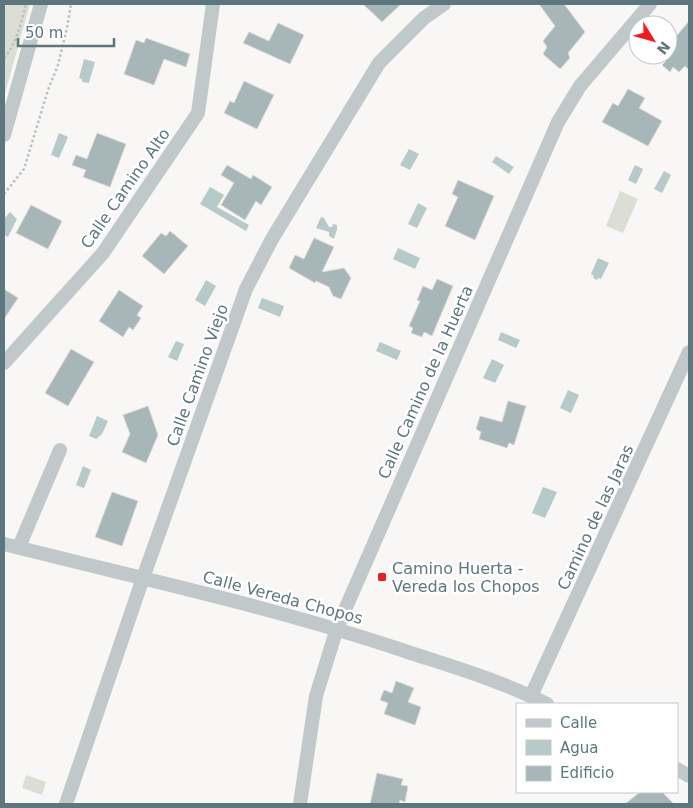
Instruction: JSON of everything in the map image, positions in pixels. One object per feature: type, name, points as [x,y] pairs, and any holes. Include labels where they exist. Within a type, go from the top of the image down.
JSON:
[{"type":"street","points":[[4,134],[41,4]]},
{"type":"street","name":"Calle Camino Alto","points":[[4,363],[103,253],[198,113],[213,4]]},
{"type":"street","name":"Calle Camino Viejo","points":[[66,804],[143,578],[246,289],[272,239],[379,62],[424,18],[444,4]]},
{"type":"street","name":"Calle Camino de la Huerta","points":[[300,804],[316,696],[337,628],[558,122],[580,86],[650,4]]},
{"type":"street","name":"Camino de las Jaras","points":[[531,696],[689,352]]},
{"type":"street","points":[[19,548],[60,450]]},
{"type":"street","name":"Calle Vereda Chopos","points":[[4,544],[337,628],[471,673],[544,703]]},
{"type":"street","points":[[678,770],[689,776]]},
{"type":"path","points":[[4,58],[10,52],[18,33],[26,4]]},
{"type":"path","points":[[4,194],[24,169],[48,90],[58,65],[71,4]]},
{"type":"shaded area","points":[[4,4],[30,4],[4,97]]},
{"type":"shaded area","points":[[620,191],[638,199],[623,233],[606,226]]},
{"type":"shaded area","points":[[26,775],[46,782],[42,795],[22,788]]},
{"type":"water","points":[[84,59],[95,62],[89,83],[82,82],[82,79],[79,78]]},
{"type":"water","points":[[59,133],[68,137],[59,158],[51,155]]},
{"type":"water","points":[[409,149],[419,154],[410,170],[400,165]]},
{"type":"water","points":[[496,156],[514,167],[509,174],[492,162]]},
{"type":"water","points":[[635,165],[643,169],[636,184],[628,180]]},
{"type":"water","points":[[664,171],[671,175],[662,193],[654,189]]},
{"type":"water","points":[[210,187],[224,195],[217,207],[249,225],[246,231],[200,204]]},
{"type":"water","points":[[418,203],[427,208],[417,228],[408,224]]},
{"type":"water","points":[[10,212],[17,219],[8,237],[4,235],[4,219]]},
{"type":"water","points":[[321,217],[324,218],[329,227],[332,227],[333,224],[337,225],[334,239],[329,236],[329,232],[316,228]]},
{"type":"water","points":[[398,248],[420,258],[415,269],[393,259]]},
{"type":"water","points":[[598,258],[609,263],[601,279],[598,278],[597,280],[591,274]]},
{"type":"water","points":[[206,280],[216,286],[205,306],[195,300]]},
{"type":"water","points":[[262,298],[284,306],[280,317],[258,308]]},
{"type":"water","points":[[501,332],[520,340],[516,348],[498,340]]},
{"type":"water","points":[[176,341],[184,344],[177,361],[168,357]]},
{"type":"water","points":[[380,342],[401,351],[397,360],[376,351]]},
{"type":"water","points":[[492,359],[504,365],[495,383],[483,378]]},
{"type":"water","points":[[568,390],[579,395],[571,413],[560,408]]},
{"type":"water","points":[[97,416],[108,421],[102,434],[96,439],[89,436]]},
{"type":"water","points":[[83,466],[91,470],[84,488],[76,485]]},
{"type":"water","points":[[543,487],[557,492],[545,518],[532,513]]},
{"type":"building","points":[[363,4],[401,4],[382,22]]},
{"type":"building","points":[[539,4],[564,4],[585,32],[568,53],[570,58],[560,69],[543,54],[547,47],[543,41],[555,26]]},
{"type":"building","points":[[689,21],[689,70],[685,66],[679,72],[673,67],[670,72],[662,65],[678,65],[678,34]]},
{"type":"building","points":[[278,23],[304,35],[290,64],[243,43],[249,32],[269,41]]},
{"type":"building","points":[[146,38],[190,54],[186,67],[164,59],[154,85],[124,74],[136,40],[144,43]]},
{"type":"building","points":[[244,81],[274,95],[257,129],[224,113],[230,101],[234,103]]},
{"type":"building","points":[[628,89],[645,98],[639,108],[662,121],[648,146],[602,122],[613,103],[618,106]]},
{"type":"building","points":[[97,133],[126,144],[110,187],[83,177],[86,170],[72,165],[76,155],[87,159]]},
{"type":"building","points":[[227,165],[251,179],[253,175],[272,187],[261,205],[256,201],[245,220],[221,205],[234,183],[221,175]]},
{"type":"building","points":[[458,180],[494,196],[475,240],[445,226],[458,197],[452,194]]},
{"type":"building","points":[[31,205],[62,221],[48,249],[16,233]]},
{"type":"building","points":[[170,231],[188,246],[164,274],[142,256],[161,233],[166,236]]},
{"type":"building","points":[[314,238],[334,247],[322,272],[344,268],[351,278],[341,299],[333,296],[329,287],[316,281],[315,283],[289,268],[295,255],[304,259]]},
{"type":"building","points":[[437,279],[453,286],[432,336],[424,332],[422,337],[411,333],[413,328],[409,326],[420,301],[417,300],[423,286],[432,290]]},
{"type":"building","points":[[4,289],[18,298],[4,319]]},
{"type":"building","points":[[119,290],[143,306],[137,315],[141,318],[133,330],[129,327],[123,337],[99,321]]},
{"type":"building","points":[[71,349],[94,362],[68,406],[45,393]]},
{"type":"building","points":[[508,401],[526,406],[514,445],[509,443],[507,448],[479,439],[481,432],[476,429],[480,416],[502,422]]},
{"type":"building","points":[[148,406],[158,435],[146,463],[122,452],[130,434],[123,415]]},
{"type":"building","points":[[112,492],[138,501],[122,546],[95,537]]},
{"type":"building","points":[[396,681],[414,688],[408,702],[421,707],[415,725],[384,714],[388,703],[380,700],[384,690],[392,693]]},
{"type":"building","points":[[377,773],[403,779],[401,785],[408,786],[405,802],[400,800],[399,804],[370,804]]},
{"type":"building","points":[[639,793],[663,793],[674,804],[625,804]]},
{"type":"place","name":"Camino Huerta - Vereda los Chopos","points":[[382,577]]}]
